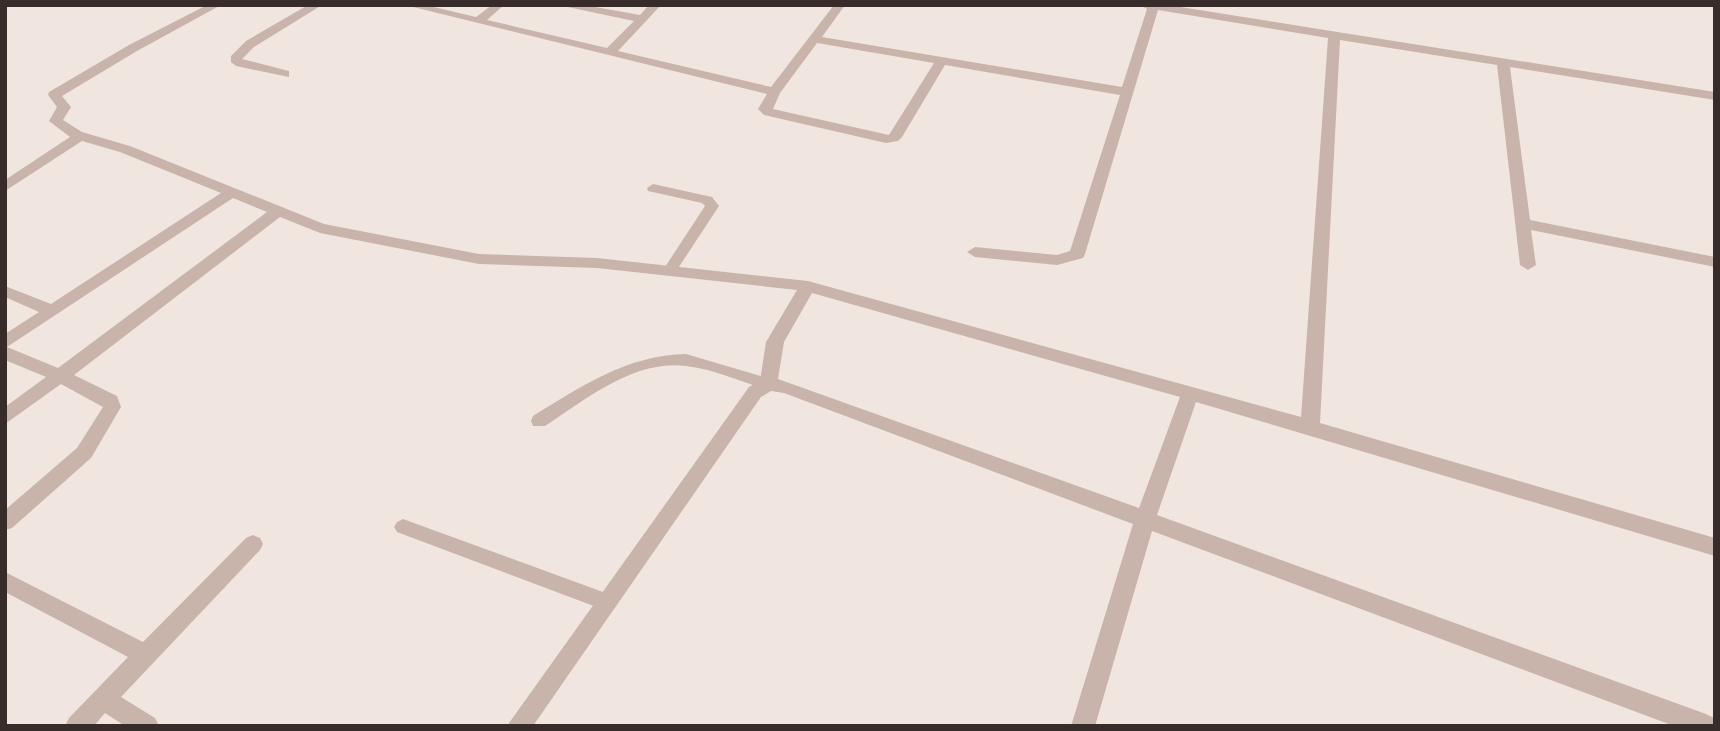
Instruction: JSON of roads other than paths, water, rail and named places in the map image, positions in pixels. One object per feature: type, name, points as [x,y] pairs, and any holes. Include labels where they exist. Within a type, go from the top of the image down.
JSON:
[{"type":"street","points":[[216,5],[133,48],[54,95],[64,107],[57,124],[77,135],[125,149],[320,228],[465,257],[597,263],[808,286],[1310,427],[1715,547]]},
{"type":"street","points":[[285,74],[234,59],[250,44],[317,5]]},
{"type":"street","points":[[410,5],[774,92]]},
{"type":"street","points":[[478,21],[499,5]]},
{"type":"street","points":[[563,5],[642,19]]},
{"type":"street","points":[[610,52],[656,5]]},
{"type":"street","points":[[840,5],[765,104],[765,109],[769,112],[893,138],[941,62]]},
{"type":"street","points":[[975,252],[1056,260],[1077,254],[1127,92],[1149,6],[1715,96]]},
{"type":"street","points":[[1310,427],[1334,36]]},
{"type":"street","points":[[814,39],[1127,92]]},
{"type":"street","points":[[1503,62],[1528,265]]},
{"type":"street","points":[[5,187],[78,139],[77,135]]},
{"type":"street","points":[[5,342],[231,193]]},
{"type":"street","points":[[5,417],[277,212]]},
{"type":"street","points":[[1522,223],[1715,262]]},
{"type":"street","points":[[768,384],[775,342],[808,286]]},
{"type":"street","points":[[5,291],[52,311]]},
{"type":"street","points":[[5,353],[105,396],[111,401],[112,407],[84,453],[5,522]]},
{"type":"street","points":[[519,726],[755,392],[768,384],[786,387],[1706,726]]},
{"type":"street","points":[[1083,726],[1144,519],[1190,393]]},
{"type":"street","points":[[77,726],[253,544]]},
{"type":"street","points":[[5,581],[146,655]]},
{"type":"street","points":[[103,699],[147,726]]},
{"type":"lane","points":[[653,188],[706,200],[712,206],[670,270]]},
{"type":"lane","points":[[539,421],[607,379],[643,364],[673,359],[686,360],[768,384]]},
{"type":"lane","points":[[403,527],[607,602]]}]
